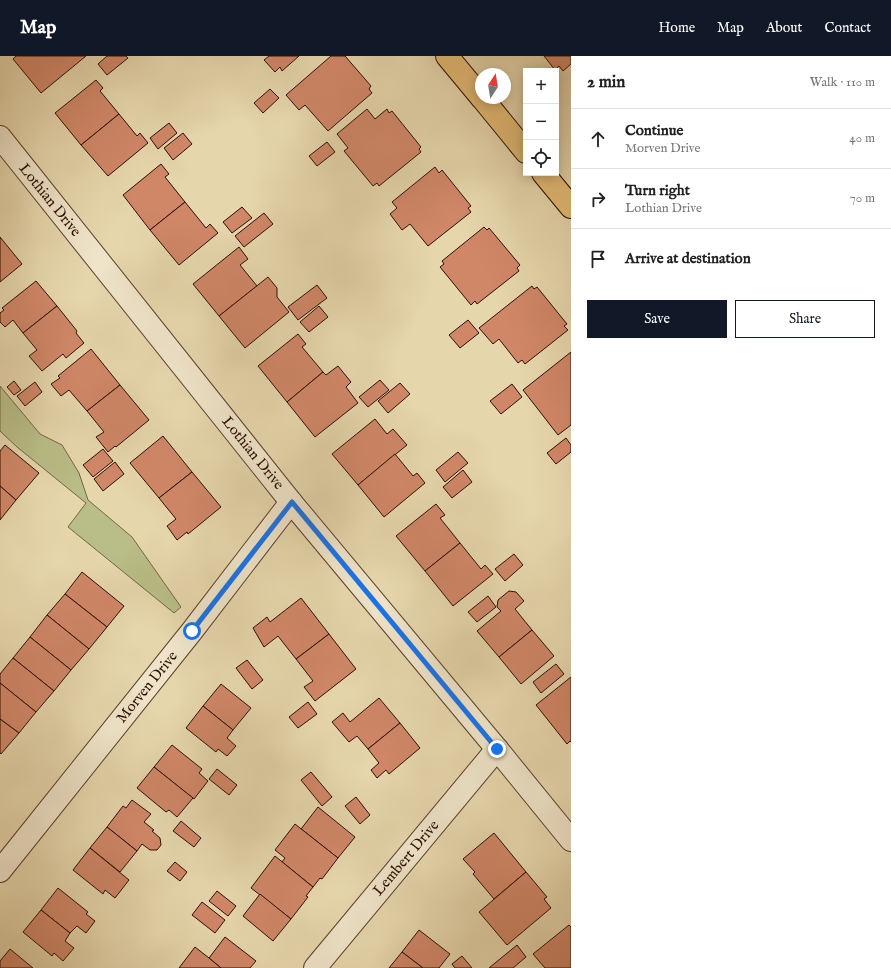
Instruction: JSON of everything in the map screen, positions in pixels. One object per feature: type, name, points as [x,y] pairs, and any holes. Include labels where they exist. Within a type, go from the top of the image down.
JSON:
[{"type":"main road","points":[[447,56],[475,91]]},
{"type":"main road","points":[[486,104],[523,148]]},
{"type":"main road","points":[[545,176],[571,207]]},
{"type":"street","name":"Lothian Drive","points":[[0,137],[292,502],[571,840]]},
{"type":"street","name":"Morven Drive","points":[[0,871],[187,637],[292,502]]},
{"type":"street","name":"Lembert Drive","points":[[315,968],[497,749]]},
{"type":"green space","points":[[0,386],[40,434],[62,445],[79,473],[88,500],[132,537],[181,607],[174,613],[68,527],[86,503],[17,447],[0,431]]},
{"type":"building","points":[[16,56],[86,56],[41,93],[13,59]]},
{"type":"building","points":[[107,56],[126,56],[128,58],[107,75],[98,64]]},
{"type":"building","points":[[269,56],[299,56],[282,71],[280,67],[275,72],[264,60]]},
{"type":"building","points":[[331,56],[345,56],[371,86],[369,89],[372,93],[328,131],[305,105],[299,110],[286,95]]},
{"type":"building","points":[[544,56],[571,56],[571,64],[563,71],[559,66],[557,68],[553,68]]},
{"type":"building","points":[[96,80],[103,88],[100,91],[119,114],[81,145],[55,113]]},
{"type":"building","points":[[270,89],[279,98],[263,113],[254,103]]},
{"type":"building","points":[[367,109],[375,119],[387,109],[389,113],[392,111],[421,147],[419,149],[421,152],[379,186],[377,183],[373,186],[344,151],[348,148],[337,134]]},
{"type":"building","points":[[119,114],[137,136],[140,133],[148,143],[108,176],[81,145]]},
{"type":"building","points":[[169,123],[177,133],[158,149],[150,138]]},
{"type":"building","points":[[183,133],[192,144],[173,160],[164,148]]},
{"type":"building","points":[[327,142],[335,152],[317,166],[309,156]]},
{"type":"building","points":[[161,164],[169,174],[165,177],[185,202],[150,230],[123,195]]},
{"type":"building","points":[[435,167],[439,173],[442,170],[471,206],[468,208],[471,212],[428,246],[410,224],[402,230],[390,214],[397,208],[392,202]]},
{"type":"building","points":[[185,202],[206,228],[210,224],[218,233],[179,265],[150,230]]},
{"type":"building","points":[[242,207],[252,218],[232,233],[223,222]]},
{"type":"building","points":[[264,213],[273,224],[244,247],[235,236]]},
{"type":"building","points":[[484,227],[487,230],[489,228],[520,265],[517,268],[519,271],[477,304],[475,301],[471,305],[440,267],[444,264],[442,261]]},
{"type":"building","points":[[0,237],[22,264],[0,282]]},
{"type":"building","points":[[239,247],[248,259],[240,265],[257,286],[219,316],[193,284]]},
{"type":"building","points":[[268,277],[277,288],[277,297],[289,312],[245,348],[219,316]]},
{"type":"building","points":[[36,281],[57,306],[23,333],[13,320],[5,327],[0,322],[0,313],[4,310],[2,308]]},
{"type":"building","points":[[317,285],[327,298],[298,320],[288,307]]},
{"type":"building","points":[[532,286],[534,289],[537,287],[567,324],[564,326],[568,330],[525,364],[522,360],[518,363],[499,339],[493,344],[479,328]]},
{"type":"building","points":[[57,306],[77,331],[76,333],[84,343],[66,358],[63,354],[42,371],[29,356],[37,350],[23,333]]},
{"type":"building","points":[[319,306],[328,317],[309,332],[300,322]]},
{"type":"building","points":[[468,320],[479,333],[460,348],[449,335]]},
{"type":"building","points":[[298,334],[306,344],[302,347],[323,372],[287,402],[258,366]]},
{"type":"building","points":[[91,349],[120,385],[87,411],[69,390],[61,396],[51,384],[60,378],[58,376]]},
{"type":"building","points":[[571,352],[571,425],[558,435],[523,390]]},
{"type":"building","points":[[338,366],[351,382],[346,387],[358,403],[315,437],[287,402],[323,372],[326,375]]},
{"type":"building","points":[[380,380],[389,390],[368,407],[359,397]]},
{"type":"building","points":[[14,381],[21,390],[14,395],[7,387]]},
{"type":"building","points":[[35,382],[42,392],[25,406],[17,396]]},
{"type":"building","points":[[400,383],[410,394],[388,413],[378,401]]},
{"type":"building","points":[[512,384],[522,397],[501,414],[490,401]]},
{"type":"building","points":[[120,385],[149,420],[108,452],[96,437],[104,432],[87,411]]},
{"type":"building","points":[[375,419],[387,434],[393,429],[407,445],[358,485],[332,454]]},
{"type":"building","points":[[163,436],[192,472],[159,498],[130,463]]},
{"type":"building","points":[[566,438],[571,445],[571,452],[556,464],[547,453]]},
{"type":"building","points":[[5,445],[39,473],[16,500],[0,486],[0,451]]},
{"type":"building","points":[[103,449],[113,461],[93,477],[83,465]]},
{"type":"building","points":[[458,452],[468,463],[445,482],[436,470]]},
{"type":"building","points":[[395,454],[413,476],[417,473],[425,483],[384,517],[358,485]]},
{"type":"building","points":[[115,462],[124,474],[103,491],[94,479]]},
{"type":"building","points":[[463,470],[472,482],[452,498],[443,487]]},
{"type":"building","points":[[192,472],[221,507],[188,534],[187,532],[177,540],[167,526],[176,519],[159,498]]},
{"type":"building","points":[[0,486],[16,500],[0,520]]},
{"type":"building","points":[[436,504],[445,515],[440,518],[460,543],[425,571],[396,536]]},
{"type":"building","points":[[460,543],[481,569],[485,565],[493,574],[453,606],[425,571]]},
{"type":"building","points":[[514,554],[523,565],[505,581],[495,569]]},
{"type":"building","points":[[82,572],[124,606],[107,627],[65,594]]},
{"type":"building","points":[[509,591],[516,592],[524,601],[515,609],[532,630],[499,657],[477,631],[501,611],[497,607],[498,600]]},
{"type":"building","points":[[65,594],[107,627],[89,649],[47,615]]},
{"type":"building","points":[[488,596],[496,607],[477,622],[468,612]]},
{"type":"building","points":[[301,598],[329,634],[296,659],[278,636],[264,647],[253,628],[267,617],[270,622]]},
{"type":"building","points":[[47,615],[89,649],[71,670],[30,637]]},
{"type":"building","points":[[532,630],[554,656],[521,684],[499,657]]},
{"type":"building","points":[[329,634],[356,669],[315,701],[304,687],[313,681],[296,659]]},
{"type":"building","points":[[30,637],[71,670],[54,691],[13,658]]},
{"type":"building","points":[[13,658],[54,691],[36,712],[0,683],[0,674]]},
{"type":"building","points":[[247,660],[263,680],[252,689],[236,668]]},
{"type":"building","points":[[556,664],[564,674],[541,693],[533,682]]},
{"type":"building","points":[[571,677],[571,742],[570,741],[567,744],[536,705]]},
{"type":"building","points":[[0,683],[36,712],[19,733],[0,719]]},
{"type":"building","points":[[221,684],[251,708],[233,730],[203,706]]},
{"type":"building","points":[[379,698],[400,723],[368,749],[357,736],[349,742],[332,722],[343,713],[350,722]]},
{"type":"building","points":[[308,702],[317,714],[298,728],[289,717]]},
{"type":"building","points":[[203,706],[233,730],[227,738],[236,746],[227,756],[218,749],[216,752],[186,728]]},
{"type":"building","points":[[0,719],[19,733],[1,754],[0,753]]},
{"type":"building","points":[[400,723],[420,748],[389,774],[386,770],[377,778],[371,770],[379,763],[368,749]]},
{"type":"building","points":[[172,745],[202,769],[199,773],[208,781],[194,799],[154,767]]},
{"type":"building","points":[[154,767],[193,798],[177,817],[169,810],[166,812],[137,788]]},
{"type":"building","points":[[217,769],[237,785],[229,795],[209,779]]},
{"type":"building","points":[[311,772],[332,797],[322,806],[301,780]]},
{"type":"building","points":[[356,797],[370,815],[360,824],[345,806]]},
{"type":"building","points":[[132,800],[151,814],[144,822],[154,830],[152,831],[160,838],[161,845],[157,850],[150,850],[142,844],[137,851],[107,827],[123,806],[126,808]]},
{"type":"building","points":[[318,807],[355,837],[338,858],[301,829]]},
{"type":"building","points":[[181,821],[201,838],[194,847],[173,831]]},
{"type":"building","points":[[295,824],[338,858],[322,879],[320,878],[313,887],[282,862],[285,858],[275,850]]},
{"type":"building","points":[[107,827],[137,851],[120,872],[90,848]]},
{"type":"building","points":[[494,833],[526,872],[494,899],[473,874],[475,872],[463,859]]},
{"type":"building","points":[[90,848],[129,880],[115,898],[105,890],[103,894],[73,870]]},
{"type":"building","points":[[275,856],[313,887],[306,896],[308,897],[291,919],[251,888]]},
{"type":"building","points":[[175,862],[187,872],[180,881],[167,871]]},
{"type":"building","points":[[526,872],[547,897],[544,899],[551,908],[507,945],[479,912]]},
{"type":"building","points":[[58,888],[88,912],[86,914],[95,921],[86,933],[77,926],[70,933],[41,910]]},
{"type":"building","points":[[217,891],[236,906],[228,916],[209,901]]},
{"type":"building","points":[[260,894],[291,919],[273,941],[243,916]]},
{"type":"building","points":[[202,902],[225,920],[215,933],[192,915]]},
{"type":"building","points":[[41,910],[70,933],[65,941],[74,948],[63,961],[54,953],[52,956],[23,932]]},
{"type":"building","points":[[569,925],[571,927],[571,968],[545,968],[533,954]]},
{"type":"building","points":[[419,930],[450,954],[439,968],[423,968],[402,952]]},
{"type":"building","points":[[225,937],[256,961],[250,968],[221,968],[209,958]]},
{"type":"building","points":[[517,945],[526,957],[513,968],[489,968]]},
{"type":"building","points":[[195,947],[209,958],[221,968],[179,968]]},
{"type":"building","points":[[10,949],[33,968],[0,968],[0,961]]},
{"type":"building","points":[[402,952],[423,968],[389,968]]},
{"type":"building","points":[[462,956],[472,968],[455,968],[452,964]]},
{"type":"route","points":[[192,631],[292,502],[497,749]]}]
